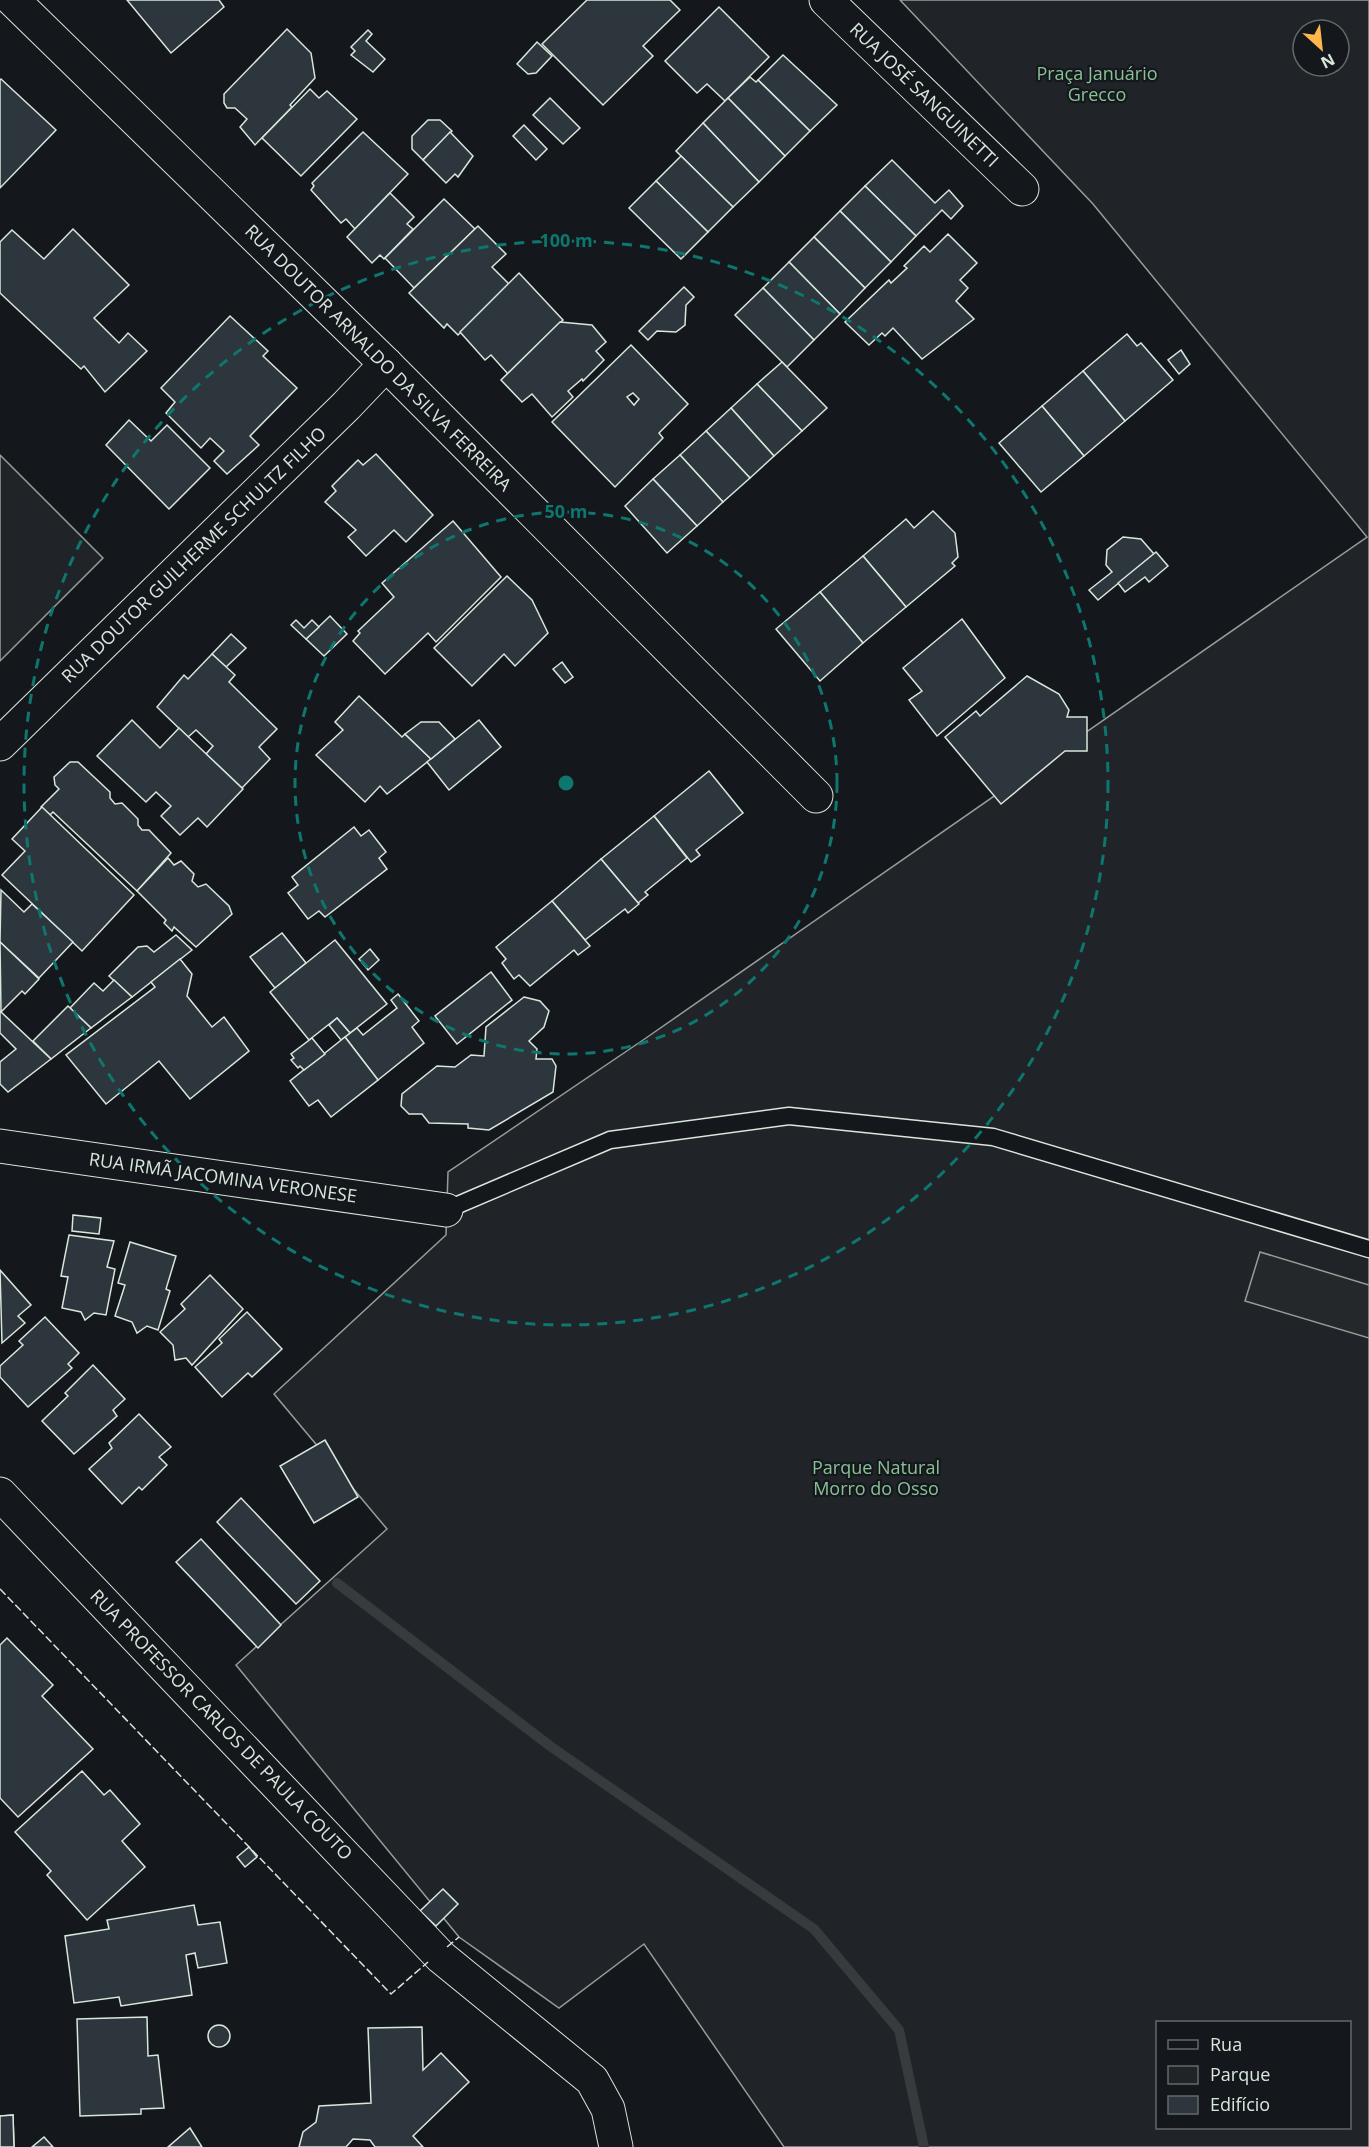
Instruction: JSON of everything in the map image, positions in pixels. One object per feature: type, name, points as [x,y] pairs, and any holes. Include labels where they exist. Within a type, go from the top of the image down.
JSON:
[{"type":"street","name":"RUA DOUTOR ARNALDO DA SILVA FERREIRA","points":[[13,0],[386,364],[816,796]]},
{"type":"street","name":"RUA JOSÉ SANGUINETTI","points":[[825,0],[1022,189]]},
{"type":"street","name":"RUA DOUTOR GUILHERME SCHULTZ FILHO","points":[[0,744],[346,406],[386,364]]},
{"type":"street","name":"RUA IRMÃ JACOMINA VERONESE","points":[[0,1146],[446,1210]]},
{"type":"street","name":"RUA PROFESSOR CARLOS DE PAULA COUTO","points":[[0,1494],[441,1957],[591,2080],[608,2109],[616,2147]]},
{"type":"lane","points":[[446,1210],[610,1140],[789,1116],[993,1137],[1369,1249]]},
{"type":"green space","name":"Parque Natural Morro do Osso","points":[[900,0],[1369,0],[1369,2147],[784,2147],[644,1944],[559,2008],[459,1937],[236,1665],[387,1529],[274,1394],[446,1235],[448,1172],[646,1038],[1367,537],[1093,204]]},
{"type":"green space","points":[[0,455],[103,558],[0,661]]},
{"type":"shaded area","points":[[1260,1252],[1369,1285],[1369,1338],[1245,1301]]},
{"type":"building","points":[[127,0],[219,0],[224,7],[171,53]]},
{"type":"building","points":[[587,0],[670,0],[680,10],[643,46],[653,56],[603,105],[542,44]]},
{"type":"building","points":[[719,7],[769,57],[725,101],[707,84],[697,93],[665,61]]},
{"type":"building","points":[[287,29],[311,53],[315,78],[290,105],[292,107],[255,145],[240,127],[247,119],[235,108],[227,108],[224,103],[224,94]]},
{"type":"building","points":[[368,30],[372,34],[366,41],[385,59],[373,72],[351,55],[355,51],[351,47]]},
{"type":"building","points":[[537,42],[552,56],[536,73],[528,74],[517,64]]},
{"type":"building","points":[[783,55],[837,105],[810,131],[758,80]]},
{"type":"building","points":[[750,77],[756,82],[758,80],[810,131],[785,156],[728,98]]},
{"type":"building","points":[[0,80],[56,130],[0,188]]},
{"type":"building","points":[[310,89],[319,98],[327,91],[357,119],[301,176],[262,138]]},
{"type":"building","points":[[550,98],[580,128],[563,144],[533,115]]},
{"type":"building","points":[[728,98],[785,156],[759,182],[703,123]]},
{"type":"building","points":[[428,120],[440,120],[452,131],[423,160],[412,149],[412,136]]},
{"type":"building","points":[[703,123],[759,182],[733,207],[676,151]]},
{"type":"building","points":[[524,125],[547,149],[536,160],[513,136]]},
{"type":"building","points":[[363,132],[408,174],[355,229],[346,219],[341,223],[311,190],[314,186],[312,183]]},
{"type":"building","points":[[450,132],[473,156],[458,177],[455,174],[446,183],[423,160]]},
{"type":"building","points":[[681,156],[733,207],[708,232],[656,181]]},
{"type":"building","points":[[892,160],[935,203],[949,190],[963,206],[951,219],[942,210],[916,236],[865,186]]},
{"type":"building","points":[[656,181],[708,232],[681,259],[629,208]]},
{"type":"building","points":[[865,186],[916,236],[891,262],[840,211]]},
{"type":"building","points":[[390,193],[414,217],[407,224],[413,229],[384,259],[380,255],[372,263],[347,237]]},
{"type":"building","points":[[444,199],[475,229],[414,288],[385,258]]},
{"type":"building","points":[[840,211],[891,262],[865,288],[814,237]]},
{"type":"building","points":[[478,226],[506,254],[492,267],[509,284],[458,335],[447,324],[444,328],[409,293]]},
{"type":"building","points":[[73,229],[129,285],[94,318],[119,343],[128,333],[147,351],[105,392],[84,366],[81,369],[0,293],[0,242],[12,230],[44,259]]},
{"type":"building","points":[[948,234],[977,263],[960,280],[968,288],[956,301],[974,319],[922,359],[893,328],[885,336],[882,333],[869,345],[845,322],[889,280],[891,283],[907,268],[904,266],[924,246],[930,252]]},
{"type":"building","points":[[814,237],[865,288],[840,314],[789,262]]},
{"type":"building","points":[[789,262],[840,314],[814,340],[763,288]]},
{"type":"building","points":[[519,273],[563,320],[508,374],[491,355],[485,360],[460,332]]},
{"type":"building","points":[[684,287],[694,297],[686,305],[685,325],[676,332],[657,331],[648,340],[639,331]]},
{"type":"building","points":[[763,288],[814,340],[787,367],[735,315]]},
{"type":"building","points":[[230,316],[268,351],[263,356],[297,388],[250,436],[259,445],[227,474],[214,461],[224,451],[210,438],[201,448],[166,413],[175,402],[161,388]]},
{"type":"building","points":[[560,322],[592,325],[606,342],[596,351],[604,360],[583,381],[582,379],[568,391],[573,397],[552,417],[532,394],[522,402],[501,380]]},
{"type":"building","points":[[1127,334],[1137,346],[1141,343],[1173,380],[1125,421],[1083,371]]},
{"type":"building","points":[[631,345],[688,404],[659,433],[663,438],[615,487],[552,422]],"holes":[[[633,393],[639,399],[634,405],[627,397]]]},
{"type":"building","points":[[1181,350],[1190,364],[1179,374],[1168,360]]},
{"type":"building","points":[[782,362],[827,408],[802,431],[757,384]]},
{"type":"building","points":[[1083,371],[1125,421],[1084,456],[1042,406]]},
{"type":"building","points":[[757,384],[802,431],[774,456],[731,408]]},
{"type":"building","points":[[1042,406],[1084,456],[1041,492],[999,443]]},
{"type":"building","points":[[731,408],[774,456],[750,478],[706,431]]},
{"type":"building","points":[[129,420],[151,441],[167,425],[210,468],[169,509],[106,445]]},
{"type":"building","points":[[706,431],[750,478],[723,502],[680,455]]},
{"type":"building","points":[[376,454],[433,515],[406,542],[394,530],[366,556],[348,537],[356,530],[325,502],[336,491],[332,486],[358,460],[363,465]]},
{"type":"building","points":[[680,455],[723,502],[697,526],[653,479]]},
{"type":"building","points":[[653,479],[697,526],[667,553],[625,506]]},
{"type":"building","points":[[933,511],[955,533],[958,557],[952,563],[955,566],[906,607],[863,556],[906,519],[914,528]]},
{"type":"building","points":[[453,521],[501,577],[436,642],[428,633],[385,674],[353,641],[360,633],[358,631],[394,597],[382,583]]},
{"type":"building","points":[[1123,537],[1141,539],[1154,554],[1098,600],[1089,590],[1112,572],[1106,565],[1107,550]]},
{"type":"building","points":[[1156,552],[1168,566],[1149,582],[1145,577],[1125,592],[1118,583]]},
{"type":"building","points":[[863,556],[906,607],[863,643],[820,592]]},
{"type":"building","points":[[507,576],[532,600],[548,633],[515,666],[504,654],[472,686],[434,648]]},
{"type":"building","points":[[820,592],[863,643],[820,681],[776,629]]},
{"type":"building","points":[[330,616],[347,634],[324,656],[306,639]]},
{"type":"building","points":[[962,619],[1005,678],[937,736],[909,700],[922,691],[903,668]]},
{"type":"building","points":[[296,620],[304,628],[312,620],[319,627],[306,639],[291,625]]},
{"type":"building","points":[[231,634],[246,648],[226,667],[212,654]]},
{"type":"building","points":[[212,654],[235,675],[229,682],[277,729],[259,747],[270,759],[242,788],[206,754],[213,746],[196,730],[188,737],[157,707],[184,675],[188,679]]},
{"type":"building","points":[[562,662],[573,677],[565,683],[553,669]]},
{"type":"building","points":[[1027,676],[1059,694],[1069,710],[1067,717],[1087,717],[1087,751],[1065,751],[1001,804],[945,737],[976,711],[980,716]]},
{"type":"building","points":[[359,696],[402,737],[405,734],[431,759],[387,794],[380,786],[365,802],[316,755],[343,730],[335,722]]},
{"type":"building","points":[[132,720],[160,748],[179,728],[243,789],[207,827],[198,818],[180,835],[161,816],[171,806],[156,792],[146,802],[97,756]]},
{"type":"building","points":[[479,720],[501,747],[449,790],[427,762]]},
{"type":"building","points":[[421,722],[439,722],[455,739],[431,759],[405,734]]},
{"type":"building","points":[[70,762],[78,762],[110,792],[110,798],[115,804],[122,803],[138,819],[138,825],[142,830],[149,830],[171,853],[137,891],[53,812],[50,815],[41,807],[59,789],[55,785],[54,777]]},
{"type":"building","points":[[709,771],[743,813],[696,850],[700,855],[691,862],[654,816]]},
{"type":"building","points":[[42,807],[134,895],[82,951],[2,875],[25,851],[12,839]]},
{"type":"building","points":[[654,816],[687,858],[645,892],[648,895],[638,903],[601,859]]},
{"type":"building","points":[[354,827],[361,836],[369,830],[386,852],[379,858],[387,869],[325,917],[319,911],[308,919],[288,893],[298,885],[292,877]]},
{"type":"building","points":[[168,858],[174,865],[181,861],[194,874],[192,881],[198,887],[206,884],[229,906],[232,914],[196,947],[174,927],[172,931],[164,923],[166,920],[137,891]]},
{"type":"building","points":[[601,859],[639,904],[628,913],[625,909],[585,940],[552,901]]},
{"type":"building","points":[[1,890],[24,912],[32,904],[73,942],[39,978],[0,942]]},
{"type":"building","points":[[552,901],[590,946],[578,955],[574,950],[530,986],[519,975],[514,979],[502,963],[506,959],[496,947]]},
{"type":"building","points":[[282,933],[306,963],[275,988],[250,957]]},
{"type":"building","points":[[176,935],[192,950],[132,997],[109,976],[138,947],[147,946],[154,952]]},
{"type":"building","points":[[335,940],[387,1004],[350,1033],[337,1018],[309,1040],[270,992]]},
{"type":"building","points":[[0,942],[39,979],[25,994],[22,991],[1,1012]]},
{"type":"building","points":[[370,949],[379,960],[368,970],[359,959]]},
{"type":"building","points":[[180,959],[192,974],[187,996],[212,1027],[224,1017],[249,1051],[190,1099],[159,1061],[106,1104],[66,1055],[155,987],[151,982]]},
{"type":"building","points":[[491,972],[512,1000],[457,1044],[435,1016]]},
{"type":"building","points":[[114,980],[132,997],[91,1028],[70,1008],[94,983],[103,991]]},
{"type":"building","points":[[398,994],[419,1021],[412,1027],[424,1043],[378,1080],[345,1037],[357,1028],[363,1035],[397,1008],[391,1000]]},
{"type":"building","points":[[524,997],[540,1001],[549,1011],[544,1027],[529,1041],[537,1049],[536,1059],[552,1059],[556,1066],[553,1092],[489,1130],[468,1128],[468,1124],[429,1123],[422,1114],[409,1114],[401,1106],[402,1094],[437,1066],[455,1067],[471,1055],[484,1056],[486,1027]]},
{"type":"building","points":[[68,1006],[91,1028],[51,1059],[33,1041]]},
{"type":"building","points":[[0,1011],[51,1059],[8,1092],[0,1084],[0,1062],[16,1049],[0,1033]]},
{"type":"building","points":[[337,1018],[350,1033],[341,1040],[329,1025]]},
{"type":"building","points":[[345,1037],[378,1080],[331,1117],[318,1100],[309,1106],[290,1081]]},
{"type":"building","points":[[312,1038],[325,1054],[304,1070],[300,1066],[298,1068],[291,1060],[294,1058],[291,1054]]},
{"type":"building","points":[[73,1215],[101,1218],[99,1234],[72,1231]]},
{"type":"building","points":[[69,1235],[114,1241],[107,1267],[115,1269],[106,1315],[94,1313],[85,1320],[81,1312],[62,1308],[68,1277],[61,1276]]},
{"type":"building","points":[[130,1242],[176,1256],[166,1289],[170,1291],[158,1330],[147,1326],[137,1333],[132,1322],[115,1316],[125,1285],[118,1283]]},
{"type":"building","points":[[0,1270],[31,1305],[18,1316],[25,1323],[2,1343]]},
{"type":"building","points":[[210,1275],[243,1309],[192,1365],[186,1358],[175,1360],[173,1345],[160,1332],[185,1309],[181,1304]]},
{"type":"building","points":[[247,1312],[282,1349],[252,1377],[248,1373],[222,1397],[195,1367],[222,1343],[219,1339]]},
{"type":"building","points":[[45,1317],[79,1353],[68,1364],[72,1368],[28,1407],[0,1377],[0,1366],[23,1345],[19,1341]]},
{"type":"building","points":[[93,1365],[125,1399],[113,1410],[117,1416],[74,1454],[42,1421],[68,1396],[65,1393]]},
{"type":"building","points":[[139,1414],[171,1447],[159,1457],[167,1465],[142,1490],[139,1487],[122,1504],[89,1469],[112,1448],[109,1443]]},
{"type":"building","points":[[325,1440],[358,1497],[314,1523],[280,1466]]},
{"type":"building","points":[[241,1498],[320,1581],[296,1604],[217,1522]]},
{"type":"building","points":[[201,1539],[281,1625],[258,1648],[176,1562]]},
{"type":"building","points":[[7,1638],[53,1685],[42,1696],[93,1749],[18,1817],[0,1798],[0,1645]]},
{"type":"building","points":[[82,1771],[104,1795],[110,1790],[140,1824],[122,1841],[145,1867],[87,1920],[47,1875],[51,1871],[15,1832]]},
{"type":"building","points":[[249,1847],[257,1857],[245,1867],[237,1857]]},
{"type":"building","points":[[443,1889],[458,1904],[436,1926],[420,1911]]},
{"type":"building","points":[[194,1905],[198,1925],[220,1922],[227,1963],[198,1968],[195,1953],[186,1955],[192,1995],[121,2006],[119,1997],[74,2003],[65,1936],[109,1929],[107,1920]]},
{"type":"building","points":[[147,2017],[148,2056],[158,2055],[164,2108],[141,2109],[141,2114],[80,2116],[77,2019]]},
{"type":"building","points":[[219,2025],[227,2028],[230,2036],[227,2044],[219,2047],[211,2044],[208,2036],[211,2028]]},
{"type":"building","points":[[422,2027],[423,2070],[441,2053],[469,2082],[413,2136],[423,2147],[375,2147],[370,2140],[353,2139],[346,2147],[299,2147],[303,2132],[316,2122],[319,2106],[371,2103],[368,2028]]},
{"type":"building","points":[[13,2115],[14,2147],[0,2147],[0,2116]]},
{"type":"building","points":[[13,2115],[14,2147],[0,2147],[0,2116]]},
{"type":"building","points":[[190,2128],[202,2147],[168,2147]]},
{"type":"building","points":[[44,2137],[53,2147],[32,2147]]},
{"type":"waterway","points":[[337,1583],[550,1746],[814,1929],[899,2030],[924,2147]]},
{"type":"fence","points":[[0,1589],[391,1994],[428,1962]]},
{"type":"fence","points":[[447,1947],[459,1937]]},
{"type":"park label","name":"Praça Januário Grecco","points":[[1097,84]]}]
